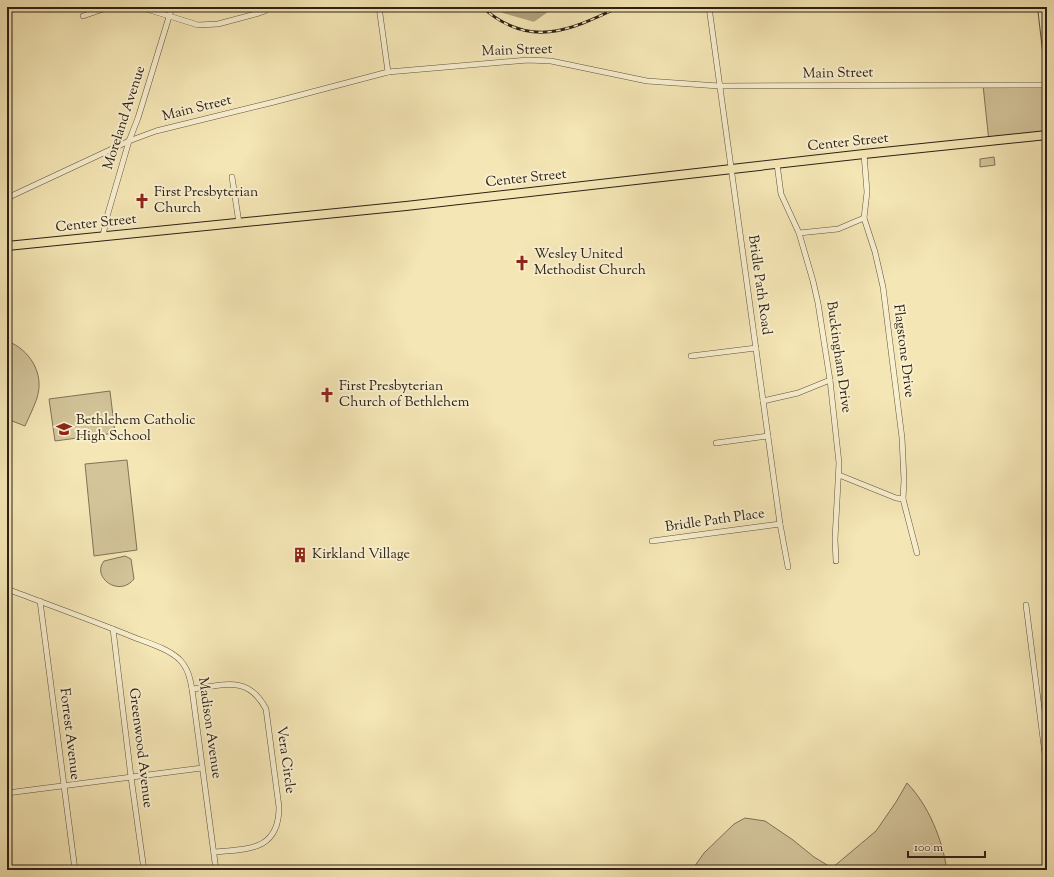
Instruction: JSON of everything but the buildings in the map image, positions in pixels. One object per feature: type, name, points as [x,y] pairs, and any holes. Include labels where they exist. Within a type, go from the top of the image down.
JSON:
[{"type":"main road","name":"Center Street","points":[[7,246],[406,206],[864,154],[1047,135]]},
{"type":"street","points":[[83,16],[109,7]]},
{"type":"street","points":[[140,7],[198,25],[212,25],[259,13],[270,7]]},
{"type":"street","name":"Moreland Avenue","points":[[103,236],[106,220],[129,141],[138,118],[172,7]]},
{"type":"street","points":[[379,7],[388,72]]},
{"type":"street","name":"Bridle Path Road","points":[[709,7],[730,169],[780,524],[788,567]]},
{"type":"street","points":[[1041,7],[1046,38],[1047,59]]},
{"type":"street","name":"Main Street","points":[[7,198],[129,141],[156,132],[388,72],[528,60],[551,61],[647,81],[719,86],[1047,85]]},
{"type":"street","name":"Flagstone Drive","points":[[864,154],[867,192],[864,218],[875,252],[883,287],[902,438],[904,499],[917,553]]},
{"type":"street","name":"Buckingham Drive","points":[[777,164],[781,194],[799,233],[809,265],[818,303],[830,380],[839,454],[835,539],[836,560]]},
{"type":"street","points":[[232,177],[239,223]]},
{"type":"street","points":[[799,233],[838,229],[846,227],[864,218]]},
{"type":"street","points":[[691,356],[756,348]]},
{"type":"street","points":[[763,401],[804,391],[830,380]]},
{"type":"street","points":[[716,443],[768,436]]},
{"type":"street","points":[[839,475],[896,498],[904,499]]},
{"type":"street","name":"Bridle Path Place","points":[[652,541],[780,524]]},
{"type":"street","name":"Madison Avenue","points":[[7,589],[170,652],[185,665],[189,674],[192,689],[216,870]]},
{"type":"street","name":"Forrest Avenue","points":[[40,601],[75,870]]},
{"type":"street","points":[[1026,606],[1047,770]]},
{"type":"street","name":"Greenwood Avenue","points":[[113,629],[144,870]]},
{"type":"street","name":"Vera Circle","points":[[192,689],[232,684],[243,686],[254,692],[261,699],[266,709],[279,817],[272,834],[260,845],[253,848],[214,852]]},
{"type":"street","points":[[7,793],[202,768]]},
{"type":"shaded area","points":[[983,85],[1047,85],[1047,135],[989,142]]},
{"type":"shaded area","points":[[994,157],[995,165],[980,167],[980,159]]},
{"type":"shaded area","points":[[7,341],[22,350],[28,356],[37,371],[39,380],[37,398],[25,426],[7,419]]},
{"type":"shaded area","points":[[110,391],[115,433],[55,441],[49,399]]},
{"type":"shaded area","points":[[127,460],[137,550],[94,556],[85,464]]},
{"type":"shaded area","points":[[125,556],[131,559],[134,579],[128,584],[114,586],[104,579],[101,573],[101,567],[104,561]]},
{"type":"shaded area","points":[[907,783],[915,792],[928,812],[942,847],[947,870],[692,870],[704,853],[734,824],[745,818],[765,821],[793,840],[814,857],[832,868],[876,831]]},
{"type":"waterway","points":[[503,7],[505,9],[533,17],[547,7]]},
{"type":"railway","points":[[482,7],[499,20],[516,28],[533,32],[549,32],[566,29],[601,16],[619,7]]},
{"type":"place","name":"First Presbyterian Church","points":[[142,201]]},
{"type":"place","name":"Wesley United Methodist Church","points":[[522,263]]},
{"type":"place","name":"First Presbyterian Church of Bethlehem","points":[[327,395]]},
{"type":"place","name":"Bethlehem Catholic High School","points":[[64,429]]},
{"type":"place","name":"Kirkland Village","points":[[300,555]]}]
